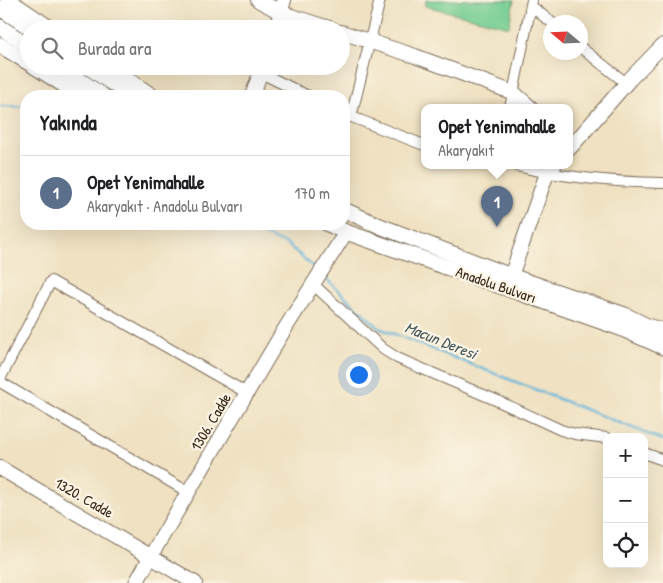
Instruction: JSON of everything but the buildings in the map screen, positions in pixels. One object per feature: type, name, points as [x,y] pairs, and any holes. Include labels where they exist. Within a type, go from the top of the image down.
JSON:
[{"type":"main road","points":[[8,0],[38,20]]},
{"type":"main road","points":[[0,8],[20,21]]},
{"type":"main road","points":[[0,27],[20,40]]},
{"type":"main road","points":[[0,45],[20,57]]},
{"type":"main road","points":[[48,75],[72,90]]},
{"type":"main road","points":[[72,75],[95,90]]},
{"type":"main road","points":[[100,75],[122,90]]},
{"type":"main road","points":[[121,75],[143,90]]},
{"type":"main road","name":"Anadolu Bulvarı","points":[[350,213],[511,276],[625,315],[663,331]]},
{"type":"main road","name":"Anadolu Bulvarı","points":[[342,230],[620,328],[663,347]]},
{"type":"street","points":[[258,0],[283,6],[313,20]]},
{"type":"street","points":[[350,106],[371,41],[380,0]]},
{"type":"street","points":[[531,3],[544,15]]},
{"type":"street","points":[[511,104],[531,3]]},
{"type":"street","points":[[279,20],[283,6]]},
{"type":"street","points":[[350,35],[514,93],[526,104]]},
{"type":"street","points":[[573,145],[626,83],[663,45]]},
{"type":"street","points":[[588,53],[626,83]]},
{"type":"street","points":[[254,90],[260,75]]},
{"type":"street","points":[[271,75],[297,90]]},
{"type":"street","points":[[350,116],[421,144]]},
{"type":"street","points":[[511,276],[550,170],[624,182],[663,183]]},
{"type":"street","name":"1306. Cadde","points":[[136,583],[247,393],[346,232]]},
{"type":"street","points":[[318,277],[383,349],[396,358],[561,430],[603,438]]},
{"type":"street","points":[[188,492],[0,380],[51,281],[247,393]]},
{"type":"street","points":[[648,454],[663,460]]},
{"type":"street","name":"1320. Cadde","points":[[0,468],[195,583]]},
{"type":"green space","points":[[426,0],[514,0],[509,27],[425,6]]},
{"type":"waterway","name":"Macun Deresi","points":[[0,106],[20,107]]},
{"type":"waterway","name":"Macun Deresi","points":[[250,230],[287,244],[317,270]]},
{"type":"waterway","name":"Macun Deresi","points":[[324,277],[379,328],[663,440]]},
{"type":"place","name":"Opet Yenimahalle","points":[[497,227]]}]
